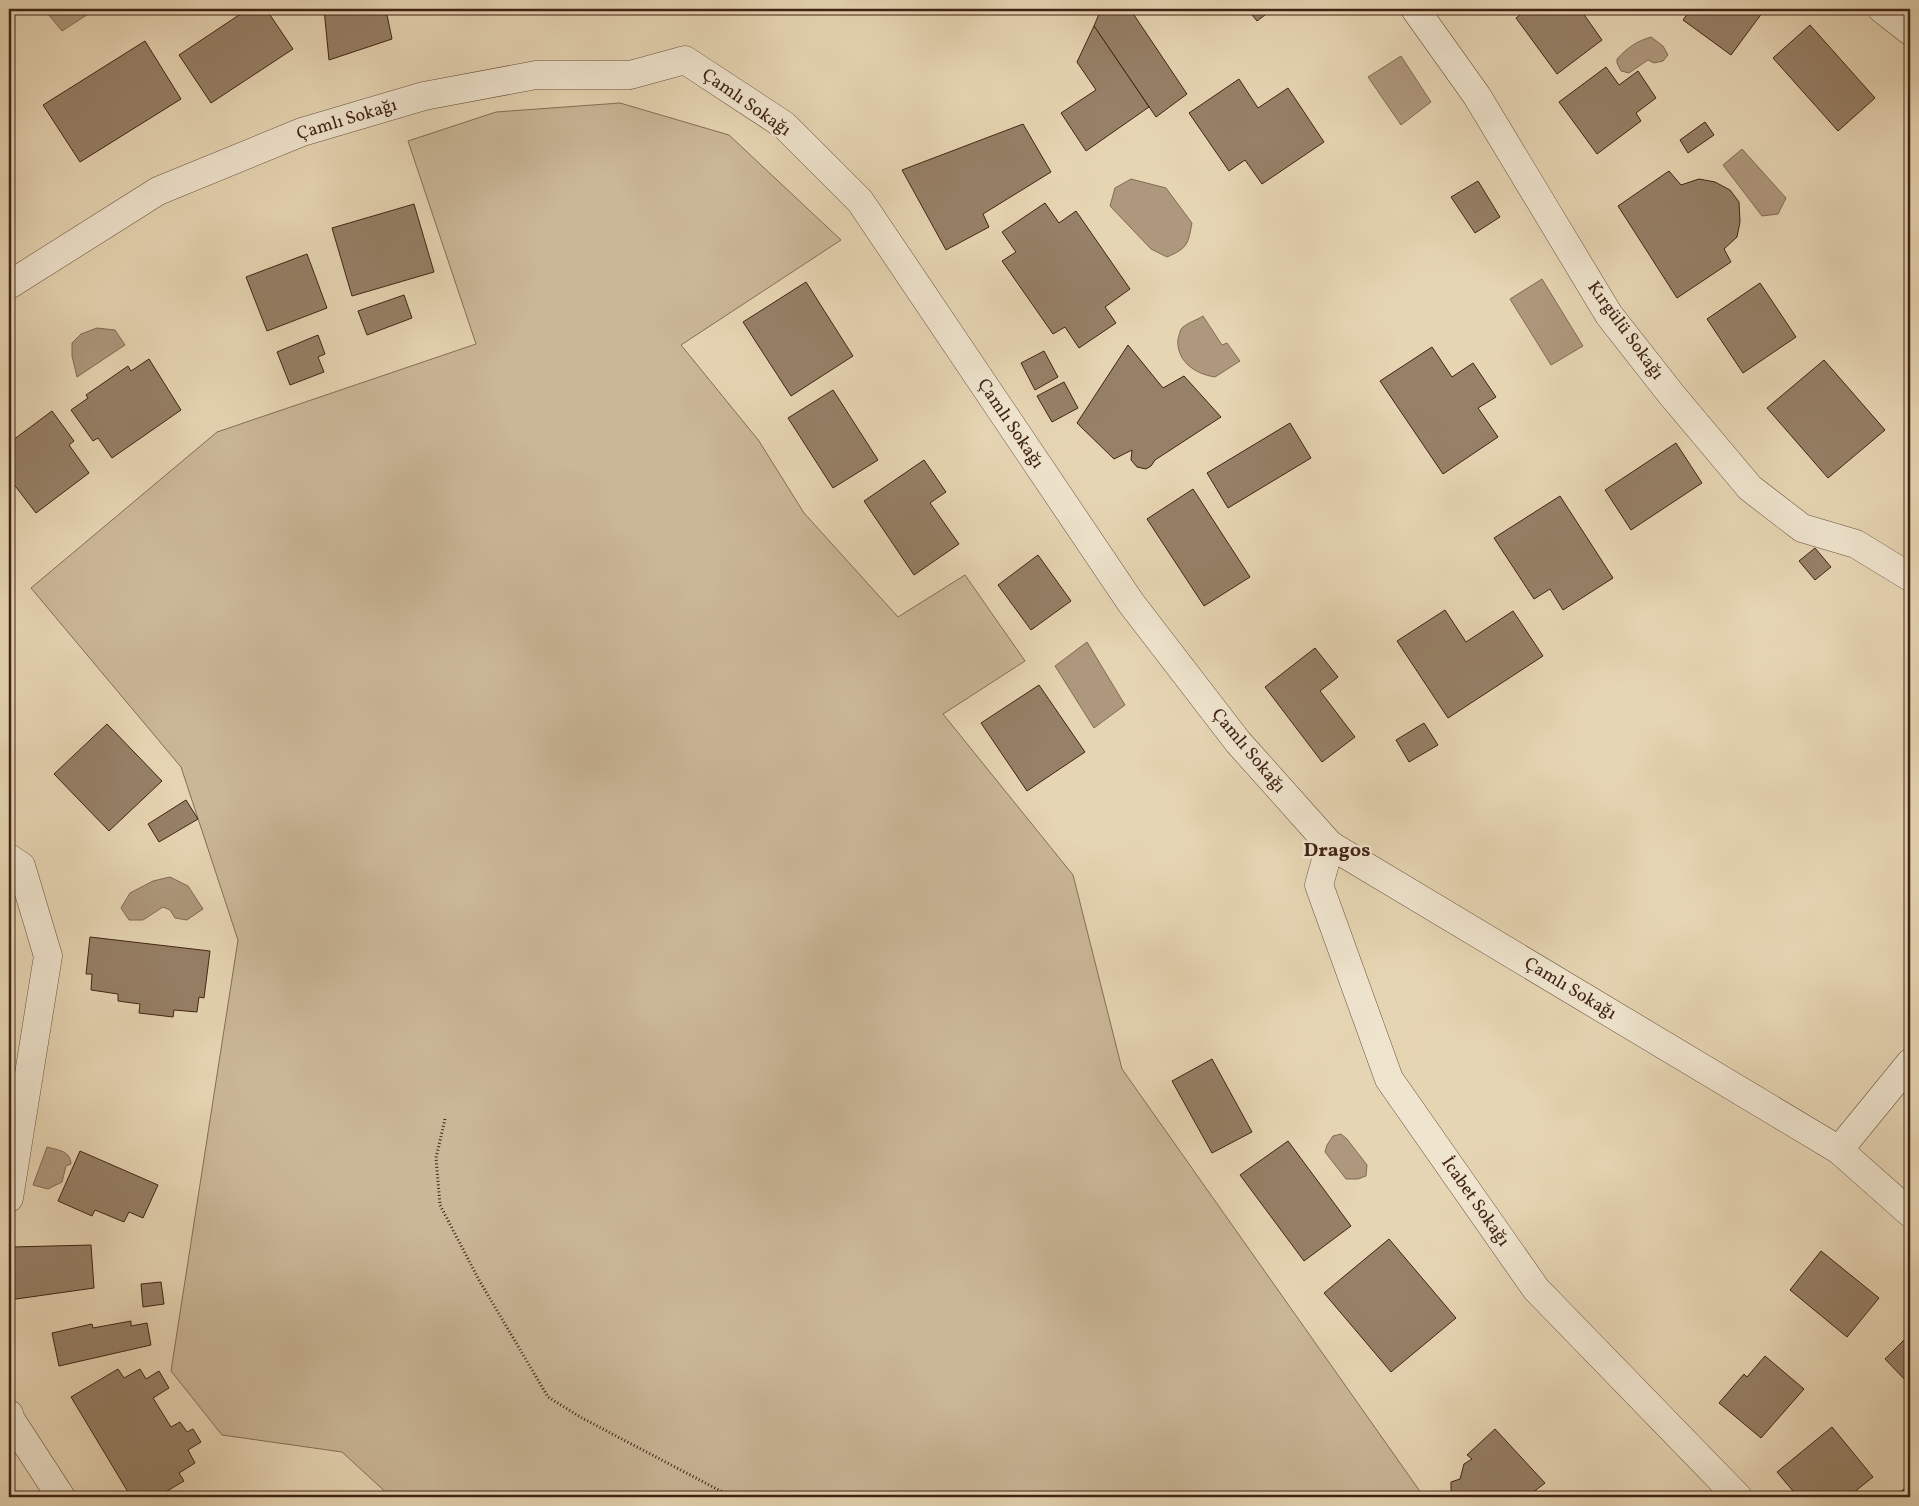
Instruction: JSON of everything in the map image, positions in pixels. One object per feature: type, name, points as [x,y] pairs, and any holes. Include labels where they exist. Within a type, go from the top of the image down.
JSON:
[{"type":"street","name":"Kırgülü Sokağı","points":[[1415,9],[1477,96],[1609,315],[1671,394],[1750,488],[1802,528],[1856,544],[1910,577]]},
{"type":"street","points":[[1882,9],[1910,31]]},
{"type":"street","name":"Çamlı Sokağı","points":[[9,285],[158,191],[302,132],[433,94],[536,75],[630,75],[685,60],[784,125],[860,201],[1131,604],[1238,742],[1330,845],[1839,1150],[1910,1213]]},
{"type":"street","name":"İcabet Sokağı","points":[[1330,845],[1319,885],[1389,1079],[1536,1289],[1738,1497]]},
{"type":"street","points":[[9,858],[20,866],[48,956],[9,1198]]},
{"type":"street","points":[[1839,1150],[1910,1063]]},
{"type":"street","points":[[9,1414],[10,1420],[61,1497]]},
{"type":"path","points":[[445,1119],[436,1158],[440,1205],[479,1280],[548,1398],[582,1418],[732,1497]]},
{"type":"shaded area","points":[[44,9],[96,9],[62,31]]},
{"type":"shaded area","points":[[1651,37],[1663,46],[1668,55],[1663,61],[1654,63],[1648,60],[1629,73],[1621,71],[1617,59],[1632,45]]},
{"type":"shaded area","points":[[1401,56],[1431,102],[1401,125],[1368,77]]},
{"type":"shaded area","points":[[620,103],[729,135],[841,240],[681,345],[759,441],[804,513],[898,617],[965,575],[1025,661],[943,714],[1073,875],[1122,1069],[1424,1497],[391,1497],[342,1452],[222,1435],[171,1371],[238,940],[181,767],[31,588],[217,432],[476,344],[408,141],[496,112]]},
{"type":"shaded area","points":[[1742,149],[1786,198],[1778,214],[1762,216],[1723,165]]},
{"type":"shaded area","points":[[1131,179],[1166,188],[1192,223],[1188,241],[1179,251],[1167,257],[1151,249],[1110,206],[1115,188]]},
{"type":"shaded area","points":[[1542,279],[1583,346],[1551,365],[1510,299]]},
{"type":"shaded area","points":[[1203,316],[1222,345],[1227,343],[1240,361],[1215,377],[1200,373],[1188,365],[1180,354],[1178,347],[1178,339],[1182,328]]},
{"type":"shaded area","points":[[97,328],[115,330],[125,345],[77,377],[72,356],[72,343],[81,334]]},
{"type":"shaded area","points":[[1087,642],[1125,705],[1094,728],[1055,666]]},
{"type":"shaded area","points":[[170,877],[188,886],[203,909],[187,920],[175,918],[170,910],[163,907],[143,920],[129,920],[121,908],[130,893],[153,881]]},
{"type":"shaded area","points":[[1341,1134],[1367,1165],[1366,1176],[1358,1179],[1346,1179],[1325,1152],[1333,1136]]},
{"type":"shaded area","points":[[47,1147],[59,1150],[69,1156],[71,1164],[66,1166],[62,1182],[48,1189],[33,1185]]},
{"type":"building","points":[[248,9],[266,9],[293,49],[211,103],[179,55]]},
{"type":"building","points":[[324,9],[360,9],[387,15],[392,39],[329,60]]},
{"type":"building","points":[[1101,9],[1130,9],[1187,94],[1156,117],[1094,26]]},
{"type":"building","points":[[1247,9],[1273,9],[1257,21]]},
{"type":"building","points":[[1528,9],[1580,9],[1602,40],[1557,74],[1516,18]]},
{"type":"building","points":[[1691,9],[1765,9],[1731,55],[1683,20]]},
{"type":"building","points":[[1810,25],[1875,98],[1838,131],[1773,58]]},
{"type":"building","points":[[1094,26],[1149,107],[1086,151],[1061,113],[1096,90],[1077,62]]},
{"type":"building","points":[[145,41],[181,99],[80,162],[43,105]]},
{"type":"building","points":[[1606,67],[1619,85],[1638,71],[1656,98],[1636,113],[1641,121],[1597,154],[1559,102]]},
{"type":"building","points":[[1239,79],[1258,108],[1288,88],[1324,142],[1262,184],[1245,160],[1229,171],[1189,113]]},
{"type":"building","points":[[1705,122],[1714,135],[1688,153],[1680,140]]},
{"type":"building","points":[[1023,124],[1051,172],[983,214],[989,227],[946,250],[902,170]]},
{"type":"building","points":[[1669,171],[1681,185],[1699,179],[1715,182],[1730,190],[1739,202],[1740,222],[1737,237],[1724,249],[1731,262],[1677,298],[1618,206]]},
{"type":"building","points":[[1478,181],[1500,217],[1475,233],[1451,197]]},
{"type":"building","points":[[1045,203],[1059,223],[1076,211],[1130,289],[1105,307],[1116,323],[1079,348],[1065,327],[1053,334],[1002,261],[1016,252],[1002,232]]},
{"type":"building","points":[[414,204],[434,272],[352,296],[332,228]]},
{"type":"building","points":[[307,254],[327,308],[267,331],[246,277]]},
{"type":"building","points":[[806,282],[853,356],[791,396],[743,322]]},
{"type":"building","points":[[1760,283],[1796,337],[1743,373],[1707,319]]},
{"type":"building","points":[[404,295],[412,318],[367,335],[358,311]]},
{"type":"building","points":[[318,335],[325,354],[318,357],[324,372],[290,385],[277,352]]},
{"type":"building","points":[[1128,345],[1163,388],[1184,376],[1221,417],[1155,460],[1146,469],[1137,467],[1131,460],[1132,450],[1114,459],[1077,423]]},
{"type":"building","points":[[1432,347],[1452,377],[1473,363],[1496,397],[1478,408],[1498,437],[1443,474],[1380,381]]},
{"type":"building","points":[[1044,351],[1058,377],[1035,390],[1021,363]]},
{"type":"building","points":[[149,359],[181,410],[112,458],[98,438],[93,441],[71,410],[88,398],[86,395],[128,366],[131,371]]},
{"type":"building","points":[[1824,360],[1885,430],[1828,478],[1767,408]]},
{"type":"building","points":[[1064,382],[1078,408],[1052,422],[1037,396]]},
{"type":"building","points":[[833,390],[878,460],[833,488],[788,418]]},
{"type":"building","points":[[52,411],[74,441],[69,445],[89,473],[36,513],[9,478],[9,443]]},
{"type":"building","points":[[1290,423],[1311,458],[1228,508],[1207,473]]},
{"type":"building","points":[[1676,443],[1702,483],[1631,530],[1605,490]]},
{"type":"building","points":[[924,460],[946,492],[930,503],[959,544],[914,575],[864,501]]},
{"type":"building","points":[[1193,489],[1250,577],[1204,606],[1147,519]]},
{"type":"building","points":[[1560,496],[1613,578],[1563,610],[1550,589],[1534,599],[1494,538]]},
{"type":"building","points":[[1815,548],[1831,567],[1815,580],[1799,561]]},
{"type":"building","points":[[1038,555],[1071,601],[1031,630],[998,585]]},
{"type":"building","points":[[1445,610],[1466,642],[1513,611],[1543,656],[1448,718],[1397,641]]},
{"type":"building","points":[[1315,648],[1338,677],[1320,691],[1355,737],[1322,762],[1265,687]]},
{"type":"building","points":[[1039,685],[1085,752],[1027,791],[981,723]]},
{"type":"building","points":[[1424,723],[1438,745],[1409,762],[1396,740]]},
{"type":"building","points":[[107,724],[162,781],[109,831],[54,774]]},
{"type":"building","points":[[186,800],[198,819],[159,842],[148,824]]},
{"type":"building","points":[[90,937],[210,951],[204,998],[199,997],[197,1012],[174,1010],[173,1017],[139,1013],[140,1004],[118,1001],[118,994],[91,990],[92,974],[86,974]]},
{"type":"building","points":[[1212,1059],[1252,1132],[1212,1153],[1172,1081]]},
{"type":"building","points":[[1288,1141],[1351,1226],[1304,1261],[1240,1175]]},
{"type":"building","points":[[80,1151],[158,1185],[143,1218],[129,1212],[124,1222],[95,1210],[92,1216],[58,1201]]},
{"type":"building","points":[[1389,1239],[1456,1318],[1391,1372],[1324,1293]]},
{"type":"building","points":[[91,1245],[94,1288],[9,1300],[9,1272],[12,1272],[11,1247]]},
{"type":"building","points":[[1821,1251],[1879,1298],[1847,1337],[1790,1290]]},
{"type":"building","points":[[161,1282],[164,1304],[143,1307],[141,1284]]},
{"type":"building","points":[[131,1321],[131,1326],[147,1323],[151,1345],[59,1366],[52,1333],[92,1324],[93,1328]]},
{"type":"building","points":[[1910,1334],[1910,1385],[1885,1359]]},
{"type":"building","points":[[1765,1356],[1804,1389],[1761,1438],[1719,1403],[1744,1374],[1747,1377]]},
{"type":"building","points":[[118,1369],[124,1378],[140,1369],[146,1379],[159,1371],[169,1388],[153,1398],[171,1427],[180,1422],[187,1432],[193,1429],[201,1442],[188,1450],[195,1463],[179,1473],[184,1481],[157,1497],[131,1497],[71,1397]]},
{"type":"building","points":[[1832,1427],[1873,1477],[1848,1497],[1798,1497],[1777,1472]]},
{"type":"building","points":[[1495,1429],[1545,1483],[1527,1497],[1451,1497],[1451,1482],[1460,1479],[1464,1464],[1472,1459],[1467,1455]]},
{"type":"building","points":[[1910,1484],[1910,1497],[1903,1497],[1899,1493]]},
{"type":"district","name":"Dragos","points":[[1337,851]]}]
